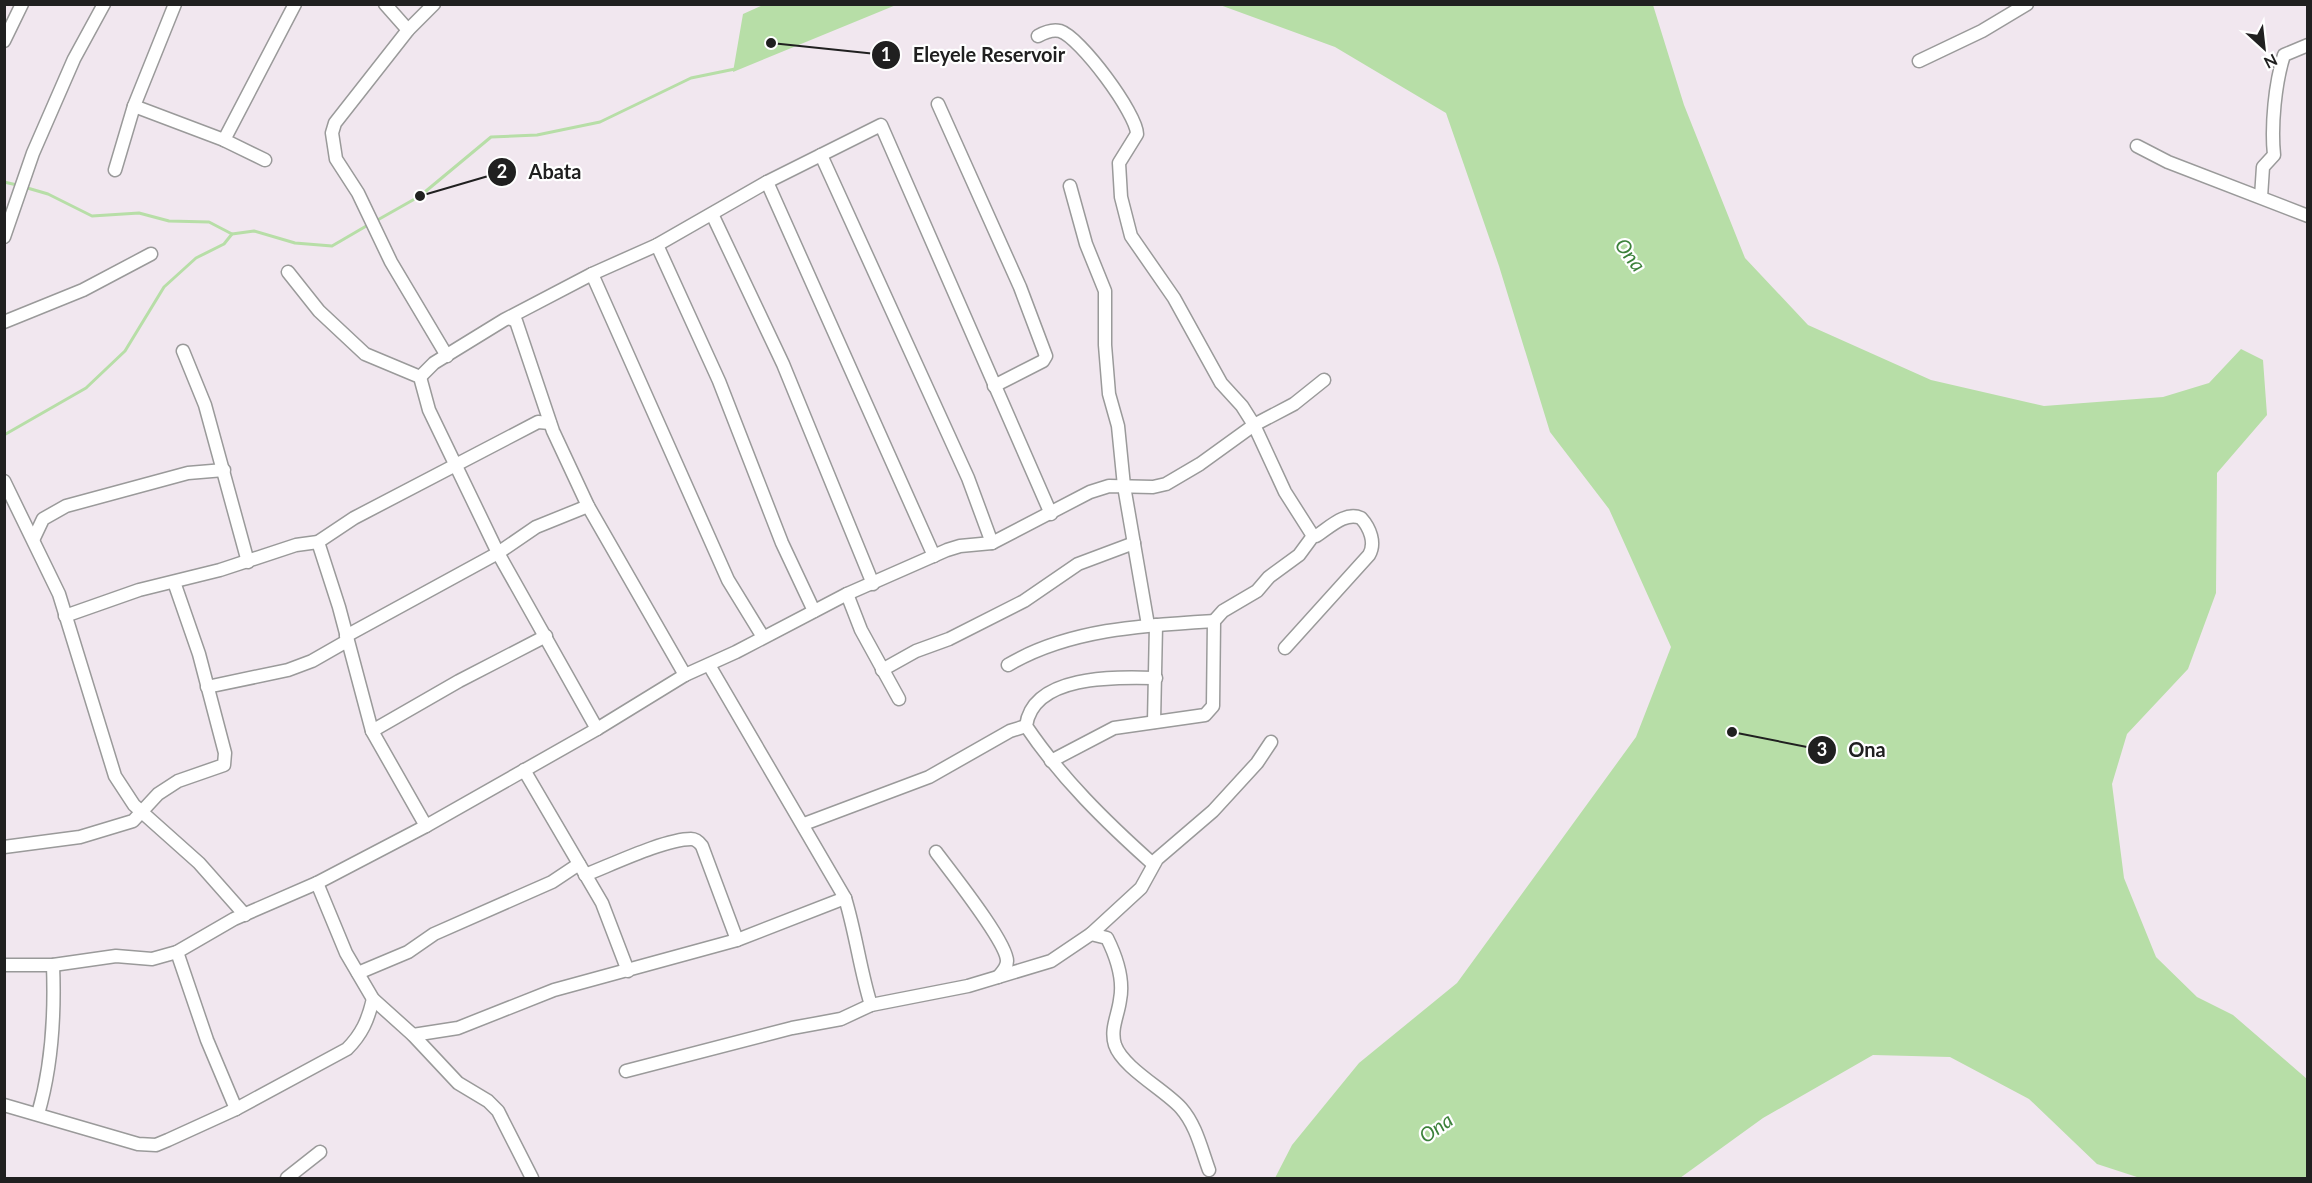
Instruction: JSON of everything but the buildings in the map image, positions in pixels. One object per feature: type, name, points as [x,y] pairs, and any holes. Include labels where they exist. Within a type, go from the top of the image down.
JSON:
[{"type":"street","points":[[4,237],[33,153],[74,59],[104,4]]},
{"type":"street","points":[[115,170],[134,106],[175,4]]},
{"type":"street","points":[[224,140],[295,4]]},
{"type":"street","points":[[385,4],[408,30]]},
{"type":"street","points":[[434,4],[408,30],[335,123],[332,133],[336,159],[358,193],[391,262],[447,356]]},
{"type":"street","points":[[1919,62],[1982,31],[2027,4]]},
{"type":"street","points":[[4,41],[20,5]]},
{"type":"street","points":[[1038,36],[1049,30],[1059,31],[1072,37],[1097,66],[1134,119],[1137,134],[1121,156],[1118,178],[1123,212],[1131,236],[1174,298],[1221,383],[1242,406],[1254,425],[1285,492],[1313,536]]},
{"type":"street","points":[[2261,197],[2263,167],[2274,155],[2272,136],[2279,70],[2284,55],[2307,45]]},
{"type":"street","points":[[938,104],[1020,287],[1046,356],[1043,361],[993,386]]},
{"type":"street","points":[[134,106],[224,140],[265,160]]},
{"type":"street","points":[[420,377],[434,363],[504,320],[511,319],[592,274],[657,246],[767,182],[881,125],[993,386],[1051,514]]},
{"type":"street","points":[[2137,146],[2168,162],[2307,216]]},
{"type":"street","points":[[821,155],[968,478],[992,543]]},
{"type":"street","points":[[767,182],[934,556]]},
{"type":"street","points":[[1070,186],[1086,244],[1105,291],[1106,366],[1118,426],[1124,486],[1134,543],[1152,625],[1155,678],[1154,722]]},
{"type":"street","points":[[712,214],[787,374],[873,584]]},
{"type":"street","points":[[657,246],[724,392],[782,543],[814,611]]},
{"type":"street","points":[[4,322],[83,290],[151,254]]},
{"type":"street","points":[[288,272],[319,311],[365,354],[420,377]]},
{"type":"street","points":[[592,274],[728,580],[763,637]]},
{"type":"street","points":[[511,319],[516,321],[550,423],[588,506],[685,675]]},
{"type":"street","points":[[183,351],[205,405],[248,562]]},
{"type":"street","points":[[420,377],[426,405],[498,553],[597,729]]},
{"type":"street","points":[[4,965],[53,965],[116,956],[152,959],[177,952],[201,937],[317,883],[426,826],[597,729],[685,675],[847,594],[960,546],[992,543],[1090,492],[1109,486],[1153,487],[1166,484],[1200,464],[1254,425],[1294,404],[1324,380]]},
{"type":"street","points":[[65,616],[96,603],[248,562],[296,545],[318,542],[354,518],[454,464],[538,422],[550,423]]},
{"type":"street","points":[[34,538],[44,519],[66,506],[188,473],[224,470]]},
{"type":"street","points":[[4,481],[34,538],[59,594],[115,776],[141,812],[200,863],[245,915]]},
{"type":"street","points":[[207,687],[288,670],[312,661],[346,638],[498,553],[536,527],[588,506]]},
{"type":"street","points":[[1051,761],[1114,728],[1205,715],[1213,706],[1214,621],[1223,611],[1257,591],[1269,577],[1299,555],[1313,536],[1352,515],[1364,521],[1373,548],[1285,648]]},
{"type":"street","points":[[318,542],[372,731],[426,826]]},
{"type":"street","points":[[882,670],[916,651],[949,639],[1024,601],[1078,564],[1134,543]]},
{"type":"street","points":[[4,847],[80,837],[133,821],[158,794],[178,781],[224,765],[226,761],[199,654],[174,582]]},
{"type":"street","points":[[847,594],[861,630],[899,699]]},
{"type":"street","points":[[1008,665],[1041,647],[1152,625],[1214,621]]},
{"type":"street","points":[[372,731],[459,681],[546,636]]},
{"type":"street","points":[[709,665],[752,744],[804,824],[845,898],[855,932],[861,974],[871,1005]]},
{"type":"street","points":[[1153,864],[1119,833],[1051,761],[1026,726],[1027,717],[1033,706],[1066,685],[1120,677],[1155,678]]},
{"type":"street","points":[[804,824],[929,777],[1010,731],[1026,726]]},
{"type":"street","points":[[626,1071],[792,1028],[841,1019],[871,1005],[998,977],[1051,961],[1091,934],[1141,888],[1153,864],[1213,811],[1257,763],[1271,742]]},
{"type":"street","points":[[524,770],[610,919],[628,971]]},
{"type":"street","points":[[358,974],[408,952],[434,934],[552,882],[582,870],[670,843],[692,839],[698,840],[702,846],[737,940]]},
{"type":"street","points":[[936,852],[1000,942],[1008,959],[1007,967],[998,977]]},
{"type":"street","points":[[317,883],[346,953],[374,999],[413,1035],[458,1083],[488,1101],[498,1111],[532,1179]]},
{"type":"street","points":[[413,1035],[458,1028],[554,990],[737,940],[845,898]]},
{"type":"street","points":[[1091,934],[1107,939],[1113,950],[1122,985],[1112,1032],[1116,1047],[1150,1084],[1179,1106],[1192,1123],[1209,1170]]},
{"type":"street","points":[[177,952],[224,1084],[236,1108]]},
{"type":"street","points":[[38,1114],[44,1095],[53,1024],[53,965]]},
{"type":"street","points":[[4,1105],[138,1144],[156,1145],[236,1108],[347,1049],[359,1037],[368,1021],[374,999]]},
{"type":"street","points":[[287,1179],[320,1152]]},
{"type":"water","points":[[763,5],[896,5],[733,72],[743,14]]},
{"type":"water","points":[[1220,5],[1653,5],[1684,105],[1745,258],[1808,325],[1931,380],[2044,406],[2163,397],[2209,383],[2241,349],[2263,360],[2267,415],[2217,473],[2216,593],[2188,669],[2127,734],[2112,784],[2124,878],[2156,957],[2197,997],[2233,1015],[2307,1079],[2307,1178],[2140,1178],[2097,1164],[2029,1099],[1950,1057],[1873,1055],[1763,1118],[1680,1178],[1275,1178],[1292,1145],[1359,1063],[1457,983],[1636,737],[1671,647],[1609,509],[1550,432],[1499,266],[1446,113],[1335,47]]},
{"type":"waterway","points":[[374,222],[420,196],[491,137],[537,135],[600,122],[691,78],[735,69]]},
{"type":"waterway","points":[[4,182],[17,185]]},
{"type":"waterway","points":[[24,187],[48,194],[92,216],[139,213],[169,221],[209,222],[232,234]]},
{"type":"waterway","points":[[4,435],[86,388],[125,351],[164,287],[196,258],[224,244],[232,234],[254,231],[295,243],[332,246],[368,225]]},
{"type":"place","name":"Eleyele Reservoir","points":[[771,43]]},
{"type":"place","name":"Abata","points":[[420,196]]},
{"type":"place","name":"Ona","points":[[1732,732]]}]
